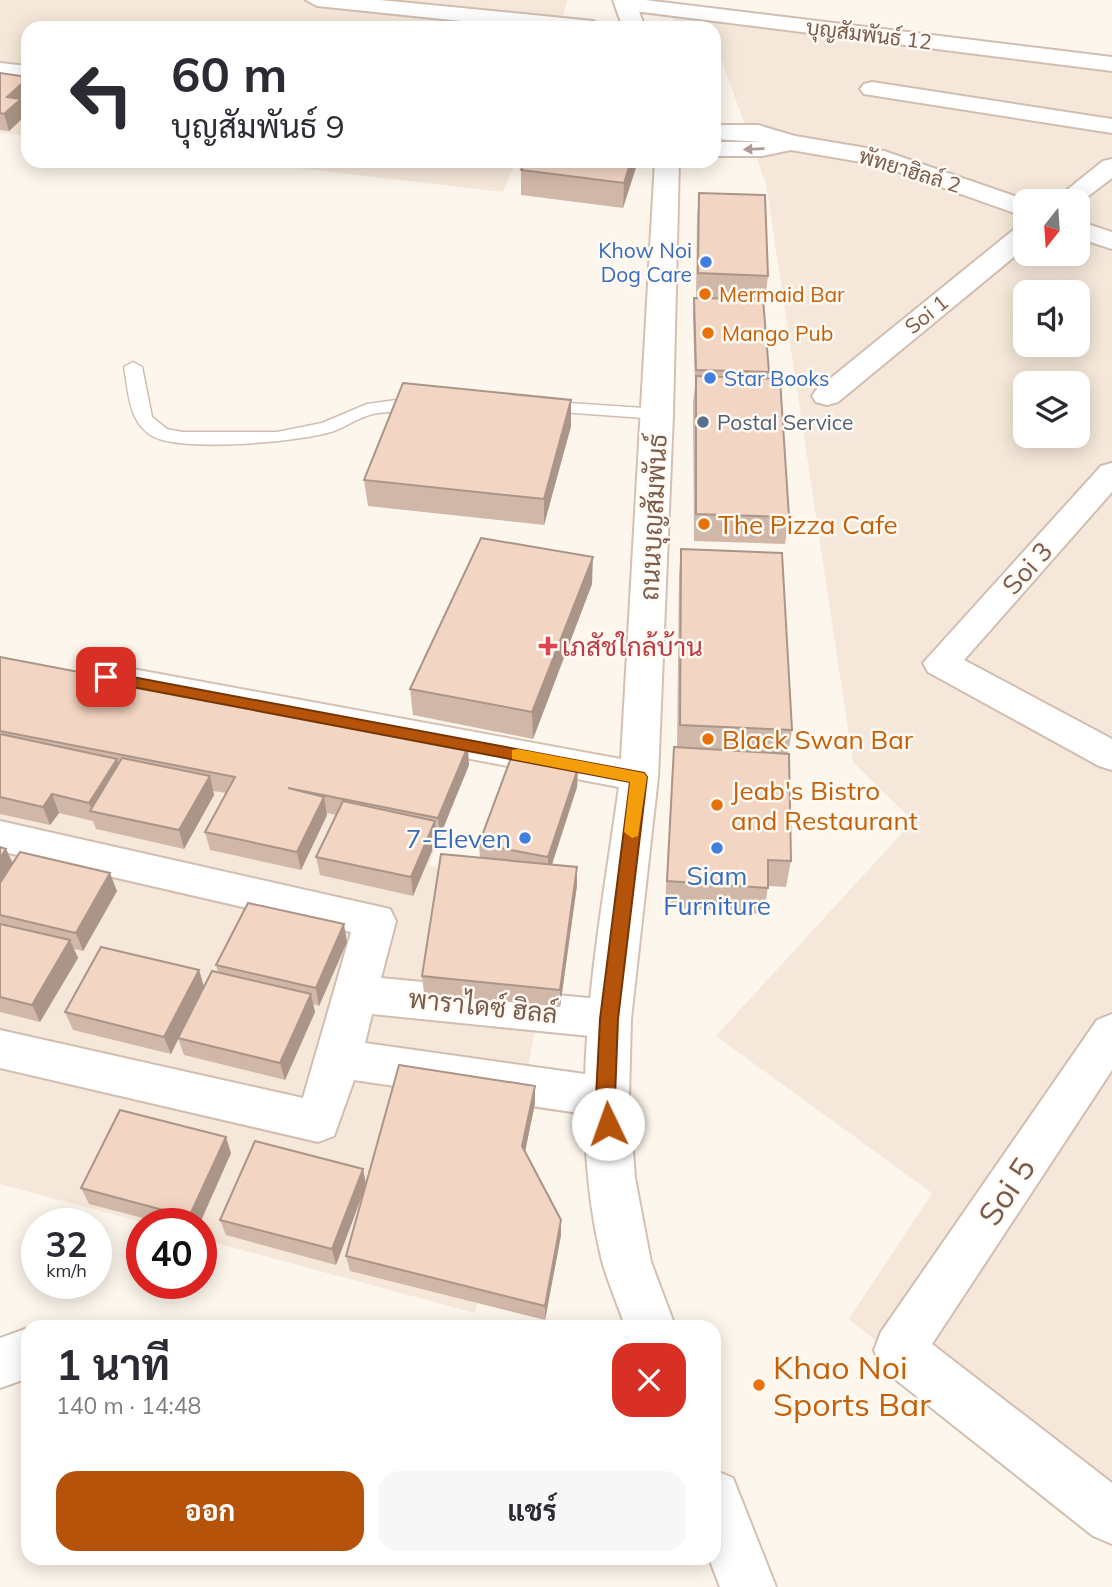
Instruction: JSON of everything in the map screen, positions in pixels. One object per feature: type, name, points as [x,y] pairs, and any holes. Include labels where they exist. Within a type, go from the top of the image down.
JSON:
[{"type":"street","points":[[317,0],[524,21]]},
{"type":"street","points":[[625,2],[632,21]]},
{"type":"street","name":"บุญสัมพันธ์ 12","points":[[625,2],[1112,65]]},
{"type":"street","points":[[0,70],[21,72]]},
{"type":"street","points":[[872,89],[1112,125]]},
{"type":"street","name":"พัทยาฮิลล์ 2","points":[[721,132],[758,132],[792,143],[884,158],[1013,204]]},
{"type":"street","name":"พัทยาฮิลล์ 2","points":[[721,149],[762,149],[792,143]]},
{"type":"street","points":[[1082,189],[1112,166]]},
{"type":"street","name":"ถนนบุญสัมพันธ์","points":[[648,1320],[626,1262],[612,1178],[606,1097],[609,1019],[639,777],[658,414],[667,168]]},
{"type":"street","points":[[1090,233],[1112,241]]},
{"type":"street","name":"Soi 1","points":[[827,396],[1013,244]]},
{"type":"street","name":"Soi 3","points":[[1112,473],[941,663],[1112,757]]},
{"type":"street","points":[[82,673],[639,777]]},
{"type":"street","points":[[0,836],[375,921],[339,1059],[318,1122],[0,1049]]},
{"type":"street","name":"พาราไดซ์ ฮิลล์","points":[[356,993],[609,1019]]},
{"type":"street","name":"Soi 5","points":[[1112,1033],[899,1350],[1112,1517]]},
{"type":"street","points":[[339,1059],[606,1097]]},
{"type":"street","points":[[0,1363],[21,1356]]},
{"type":"street","points":[[721,1516],[748,1587]]},
{"type":"lane","points":[[133,367],[143,419],[162,433],[182,437],[277,437],[327,428],[367,409],[445,399]]},
{"type":"lane","points":[[514,404],[658,414]]},
{"type":"shaded area","points":[[0,0],[567,0],[562,21],[21,21],[21,135],[0,133]]},
{"type":"shaded area","points":[[666,12],[1112,70],[1112,1532],[849,1319],[932,1193],[716,1036],[913,821],[853,762],[766,184],[721,59],[721,21],[674,21]]},
{"type":"shaded area","points":[[297,168],[513,168],[503,192]]},
{"type":"shaded area","points":[[0,748],[440,836],[429,865],[557,905],[525,1086],[475,1313],[217,1243],[217,1208],[126,1208],[126,1218],[112,1214],[112,1208],[89,1208],[0,1184]]},
{"type":"building","points":[[0,73],[21,76],[21,84],[7,97],[21,99],[4,114],[0,113]]},
{"type":"building","points":[[522,168],[629,168],[624,183],[521,170]]},
{"type":"building","points":[[699,193],[765,195],[768,276],[698,273]]},
{"type":"building","points":[[694,298],[763,299],[769,372],[696,370]]},
{"type":"building","points":[[696,376],[780,379],[789,517],[696,514]]},
{"type":"building","points":[[403,383],[571,400],[544,499],[364,480]]},
{"type":"building","points":[[481,538],[593,557],[532,712],[410,689]]},
{"type":"building","points":[[681,549],[782,553],[792,730],[680,725]]},
{"type":"building","points":[[0,657],[468,746],[438,818],[288,788],[324,797],[297,852],[205,832],[235,777],[0,731]]},
{"type":"building","points":[[0,734],[117,759],[89,803],[52,794],[43,807],[0,797]]},
{"type":"building","points":[[674,747],[789,754],[791,861],[768,860],[768,888],[667,881]]},
{"type":"building","name":"7-Eleven","points":[[512,755],[578,768],[548,857],[479,844]]},
{"type":"building","points":[[122,758],[210,776],[179,830],[90,811]]},
{"type":"building","points":[[343,801],[435,821],[411,877],[316,857]]},
{"type":"building","points":[[0,847],[6,849],[0,858]]},
{"type":"building","points":[[20,852],[110,873],[76,933],[0,915],[0,883]]},
{"type":"building","points":[[441,854],[577,867],[560,990],[422,976]]},
{"type":"building","points":[[248,903],[344,924],[316,988],[216,965]]},
{"type":"building","points":[[0,924],[70,940],[32,1005],[0,997]]},
{"type":"building","points":[[101,947],[199,970],[164,1037],[65,1012]]},
{"type":"building","points":[[212,971],[311,994],[280,1063],[178,1038]]},
{"type":"building","points":[[399,1065],[535,1086],[522,1146],[561,1220],[545,1306],[346,1256]]},
{"type":"building","points":[[120,1110],[226,1137],[193,1208],[155,1208],[81,1188]]},
{"type":"building","points":[[255,1141],[363,1169],[332,1249],[220,1220]]},
{"type":"slow traffic","points":[[518,755],[639,777],[632,832]]},
{"type":"place","name":"Khow Noi Dog Care","points":[[706,262]]},
{"type":"place","name":"Mermaid Bar","points":[[705,294]]},
{"type":"place","name":"Mango Pub","points":[[708,333]]},
{"type":"place","name":"Star Books","points":[[710,378]]},
{"type":"place","name":"Postal Service","points":[[703,422]]},
{"type":"place","name":"The Pizza Cafe","points":[[704,524]]},
{"type":"place","name":"เภสัชใกล้บ้าน","points":[[548,646]]},
{"type":"place","name":"Black Swan Bar","points":[[708,739]]},
{"type":"place","name":"Jeab's Bistro and Restaurant","points":[[717,805]]},
{"type":"place","name":"7-Eleven","points":[[525,838]]},
{"type":"place","name":"Siam Furniture","points":[[717,848]]},
{"type":"place","name":"Khao Noi Sports Bar","points":[[759,1385]]},
{"type":"route","points":[[106,677],[639,777],[609,1019],[606,1097],[608,1124]]}]
